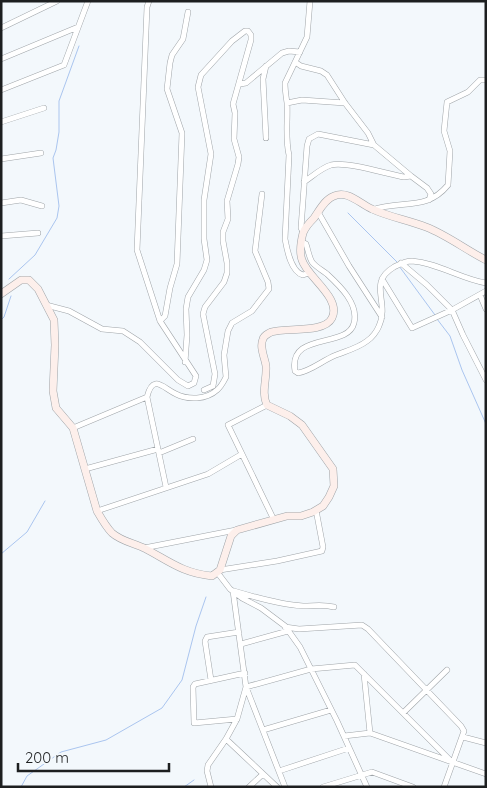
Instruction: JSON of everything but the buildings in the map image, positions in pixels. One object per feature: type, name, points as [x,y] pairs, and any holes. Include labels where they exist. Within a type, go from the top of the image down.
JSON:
[{"type":"main road","points":[[1,294],[20,280],[29,280],[38,289],[54,320],[56,345],[53,392],[56,408],[72,428],[97,511],[112,533],[172,564],[196,574],[212,576],[218,571],[231,536],[237,530],[287,516],[301,516],[316,510],[323,506],[334,486],[333,469],[302,424],[267,405],[264,398],[266,369],[262,340],[266,334],[280,330],[290,331],[318,327],[326,324],[333,317],[334,307],[328,294],[309,273],[302,260],[303,232],[318,212],[332,196],[347,195],[372,210],[427,227],[486,260]]},
{"type":"street","points":[[1,28],[57,1]]},
{"type":"street","points":[[1,90],[64,65],[88,1]]},
{"type":"street","points":[[46,305],[69,310],[102,329],[123,331],[140,342],[178,380],[188,386],[194,383],[196,376],[160,321],[137,250],[147,6],[149,1]]},
{"type":"street","points":[[309,273],[303,275],[296,271],[287,250],[285,239],[289,155],[285,83],[307,36],[310,1]]},
{"type":"street","points":[[160,321],[165,316],[176,264],[182,133],[167,89],[170,62],[172,55],[183,39],[188,12]]},
{"type":"street","points":[[1,59],[78,27]]},
{"type":"street","points":[[166,487],[147,397],[150,388],[156,384],[162,384],[176,394],[193,399],[213,386],[215,380],[203,314],[205,307],[224,282],[227,273],[227,263],[222,241],[228,219],[227,201],[238,164],[238,151],[234,138],[234,104],[251,35],[248,31],[232,41],[201,75],[198,81],[211,154],[204,200],[204,239],[207,260],[204,270],[188,297],[186,309],[186,362]]},
{"type":"street","points":[[240,84],[246,83],[282,53],[289,50],[300,52]]},
{"type":"street","points":[[295,62],[327,75],[368,133],[374,145],[427,188],[431,194],[429,201]]},
{"type":"street","points":[[266,66],[263,79],[266,138]]},
{"type":"street","points":[[372,210],[382,206],[429,201],[440,194],[448,185],[450,151],[444,131],[447,102],[468,92],[480,80],[486,80]]},
{"type":"street","points":[[287,103],[302,100],[345,103]]},
{"type":"street","points":[[1,122],[44,108]]},
{"type":"street","points":[[303,232],[301,228],[304,182],[307,146],[310,139],[318,134],[374,145]]},
{"type":"street","points":[[1,159],[41,153]]},
{"type":"street","points":[[304,182],[324,168],[344,164],[404,177],[411,176]]},
{"type":"street","points":[[204,393],[217,390],[226,377],[224,355],[228,331],[232,323],[252,311],[268,289],[268,282],[255,251],[262,194]]},
{"type":"street","points":[[1,203],[21,200],[42,206]]},
{"type":"street","points":[[318,212],[382,318]]},
{"type":"street","points":[[1,236],[38,233]]},
{"type":"street","points":[[302,242],[306,244],[313,264],[346,294],[355,314],[354,324],[349,331],[341,336],[304,346],[296,357],[294,367],[296,372],[300,373],[369,340],[379,327],[382,318],[384,307],[380,290],[382,279],[390,270],[401,263],[411,261],[432,266],[470,280],[486,283]]},
{"type":"street","points":[[401,263],[452,310],[486,380]]},
{"type":"street","points":[[382,279],[412,328],[452,310],[486,291]]},
{"type":"street","points":[[480,295],[486,309]]},
{"type":"street","points":[[194,383],[204,393]]},
{"type":"street","points":[[72,428],[147,397]]},
{"type":"street","points":[[267,405],[228,426],[274,520]]},
{"type":"street","points":[[85,469],[158,451],[193,439]]},
{"type":"street","points":[[97,511],[208,474],[242,454]]},
{"type":"street","points":[[316,510],[323,547],[322,552],[218,571],[223,582],[232,591],[261,608],[286,629],[300,647],[367,787]]},
{"type":"street","points":[[143,548],[237,530]]},
{"type":"street","points":[[232,591],[303,606],[319,604],[334,607]]},
{"type":"street","points":[[232,591],[235,599],[246,687],[285,787]]},
{"type":"street","points":[[241,644],[286,629],[362,625],[368,629],[464,731],[444,787]]},
{"type":"street","points":[[210,680],[207,638],[239,632]]},
{"type":"street","points":[[246,687],[311,668],[355,665],[453,763]]},
{"type":"street","points":[[403,713],[447,670]]},
{"type":"street","points":[[237,719],[194,723],[193,685],[245,673]]},
{"type":"street","points":[[364,674],[370,733]]},
{"type":"street","points":[[211,787],[207,771],[208,765],[237,719],[246,687]]},
{"type":"street","points":[[263,730],[331,710]]},
{"type":"street","points":[[344,736],[370,733],[486,774]]},
{"type":"street","points":[[463,737],[486,743]]},
{"type":"street","points":[[226,739],[277,787]]},
{"type":"street","points":[[279,771],[349,748]]},
{"type":"street","points":[[324,787],[372,772],[412,787]]},
{"type":"street","points":[[249,787],[263,774]]},
{"type":"street","points":[[342,787],[350,778]]},
{"type":"waterway","points":[[9,279],[35,255],[57,218],[59,206],[53,158],[59,132],[59,101],[79,46]]},
{"type":"waterway","points":[[348,213],[397,262]]},
{"type":"waterway","points":[[399,266],[435,315]]},
{"type":"waterway","points":[[1,320],[4,317],[11,296]]},
{"type":"waterway","points":[[437,319],[450,336],[462,370],[486,424]]},
{"type":"waterway","points":[[1,554],[27,532],[45,501]]},
{"type":"waterway","points":[[21,787],[27,776],[61,752],[106,740],[162,708],[182,680],[196,626],[206,597]]},
{"type":"waterway","points":[[184,787],[194,780]]}]
